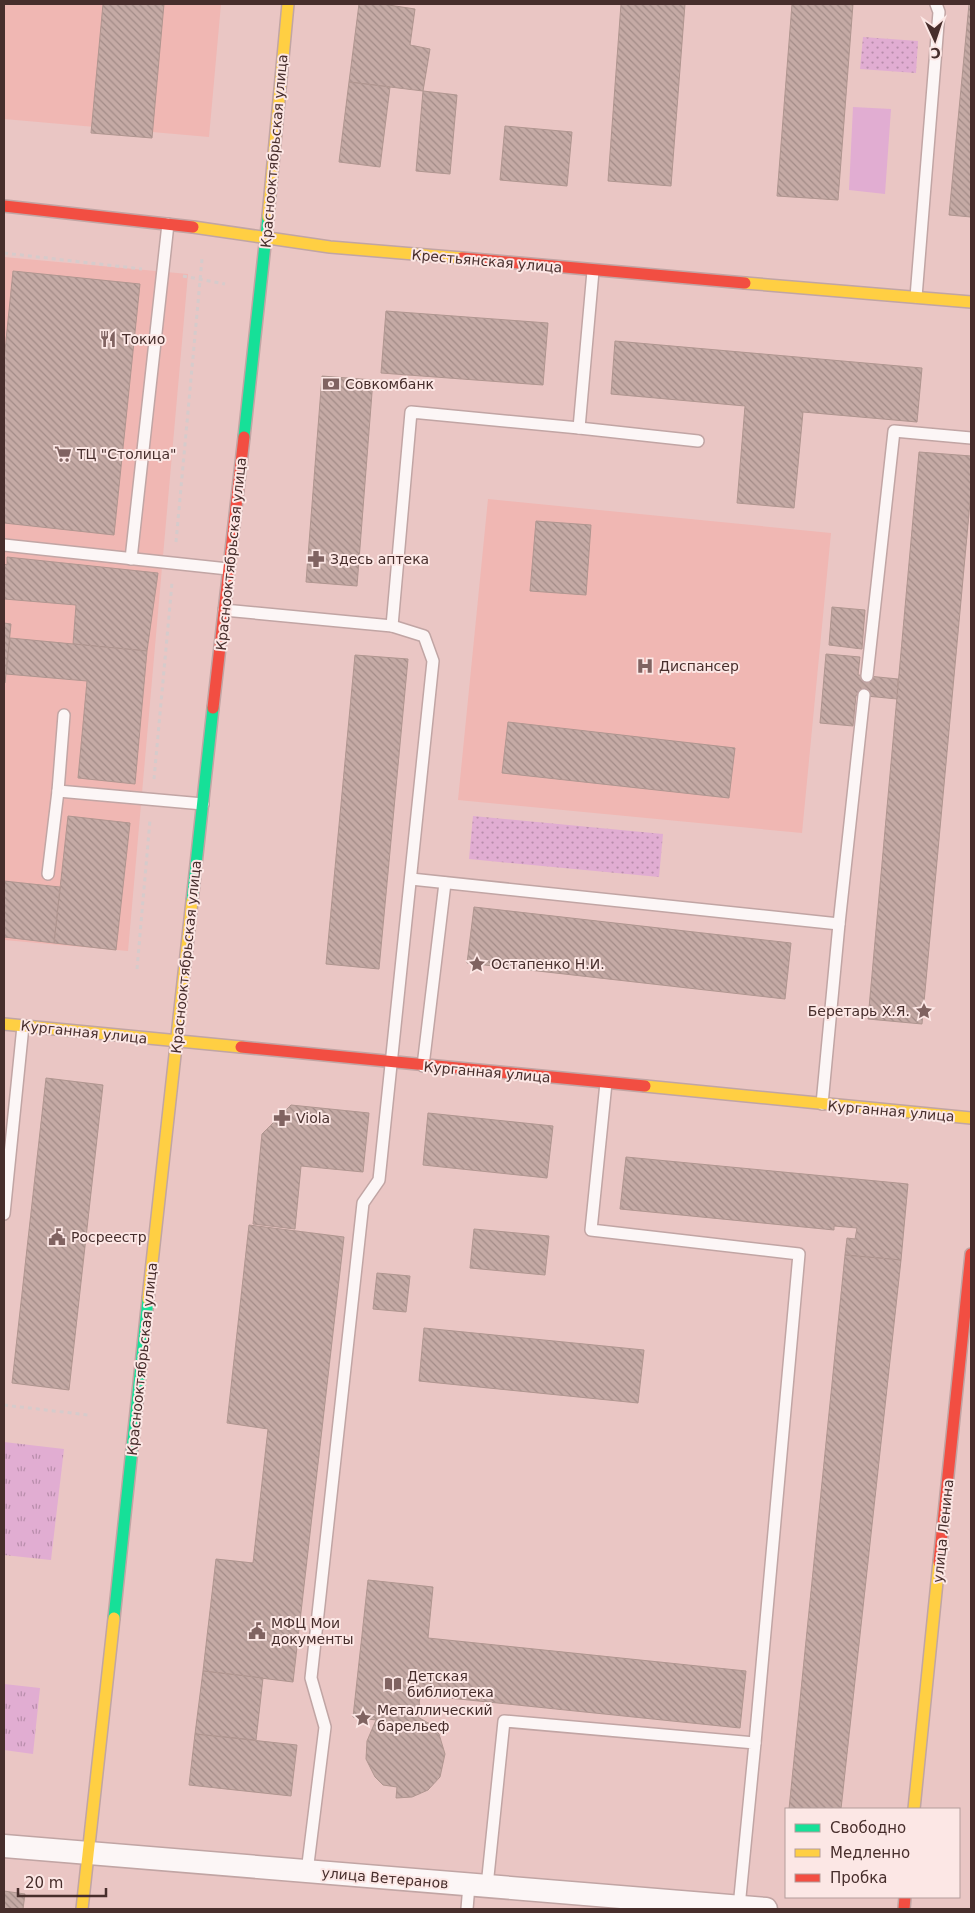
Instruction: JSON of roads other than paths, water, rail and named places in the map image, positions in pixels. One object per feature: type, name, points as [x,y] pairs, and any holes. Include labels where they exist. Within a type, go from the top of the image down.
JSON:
[{"type":"street","name":"Краснооктябрьская улица","points":[[82,1909],[228,569],[266,238],[288,4]]},
{"type":"street","name":"Крестьянская улица","points":[[4,206],[168,224],[330,247],[971,302]]},
{"type":"street","name":"Курганная улица","points":[[4,1024],[971,1118]]},
{"type":"street","name":"улица Ленина","points":[[914,1808],[971,1254]]},
{"type":"street","name":"улица Ветеранов","points":[[4,1846],[478,1886],[579,1901],[766,1909]]},
{"type":"lane","points":[[916,297],[939,12],[936,4]]},
{"type":"lane","points":[[131,559],[168,224]]},
{"type":"lane","points":[[579,428],[593,270]]},
{"type":"lane","points":[[392,626],[411,412],[698,441]]},
{"type":"lane","points":[[867,676],[894,432],[971,438]]},
{"type":"lane","points":[[4,545],[228,569]]},
{"type":"lane","points":[[224,610],[392,626],[424,636],[433,661],[379,1180],[363,1203],[311,1678],[325,1727],[307,1872]]},
{"type":"lane","points":[[822,1104],[864,695]]},
{"type":"lane","points":[[48,874],[58,790],[64,715]]},
{"type":"lane","points":[[58,790],[203,804]]},
{"type":"lane","points":[[411,879],[839,924]]},
{"type":"lane","points":[[423,1066],[445,883]]},
{"type":"lane","points":[[4,1214],[6,1166],[23,1026]]},
{"type":"lane","points":[[606,1083],[591,1230],[799,1254],[739,1907]]},
{"type":"lane","points":[[467,1909],[478,1886],[504,1721],[755,1743]]},
{"type":"place","name":"Токио","points":[[108,339]]},
{"type":"place","name":"Совкомбанк","points":[[331,384]]},
{"type":"place","name":"ТЦ \"Столица\"","points":[[63,454]]},
{"type":"place","name":"Здесь аптека","points":[[316,559]]},
{"type":"place","name":"Диспансер","points":[[645,666]]},
{"type":"place","name":"Остапенко Н.И.","points":[[477,964]]},
{"type":"place","name":"Беретарь Х.Я.","points":[[924,1011]]},
{"type":"place","name":"Viola","points":[[282,1118]]},
{"type":"place","name":"Росреестр","points":[[57,1237]]},
{"type":"place","name":"МФЦ Мои документы","points":[[257,1631]]},
{"type":"place","name":"Детская библиотека","points":[[393,1684]]},
{"type":"place","name":"Металлический барельеф","points":[[363,1718]]}]
